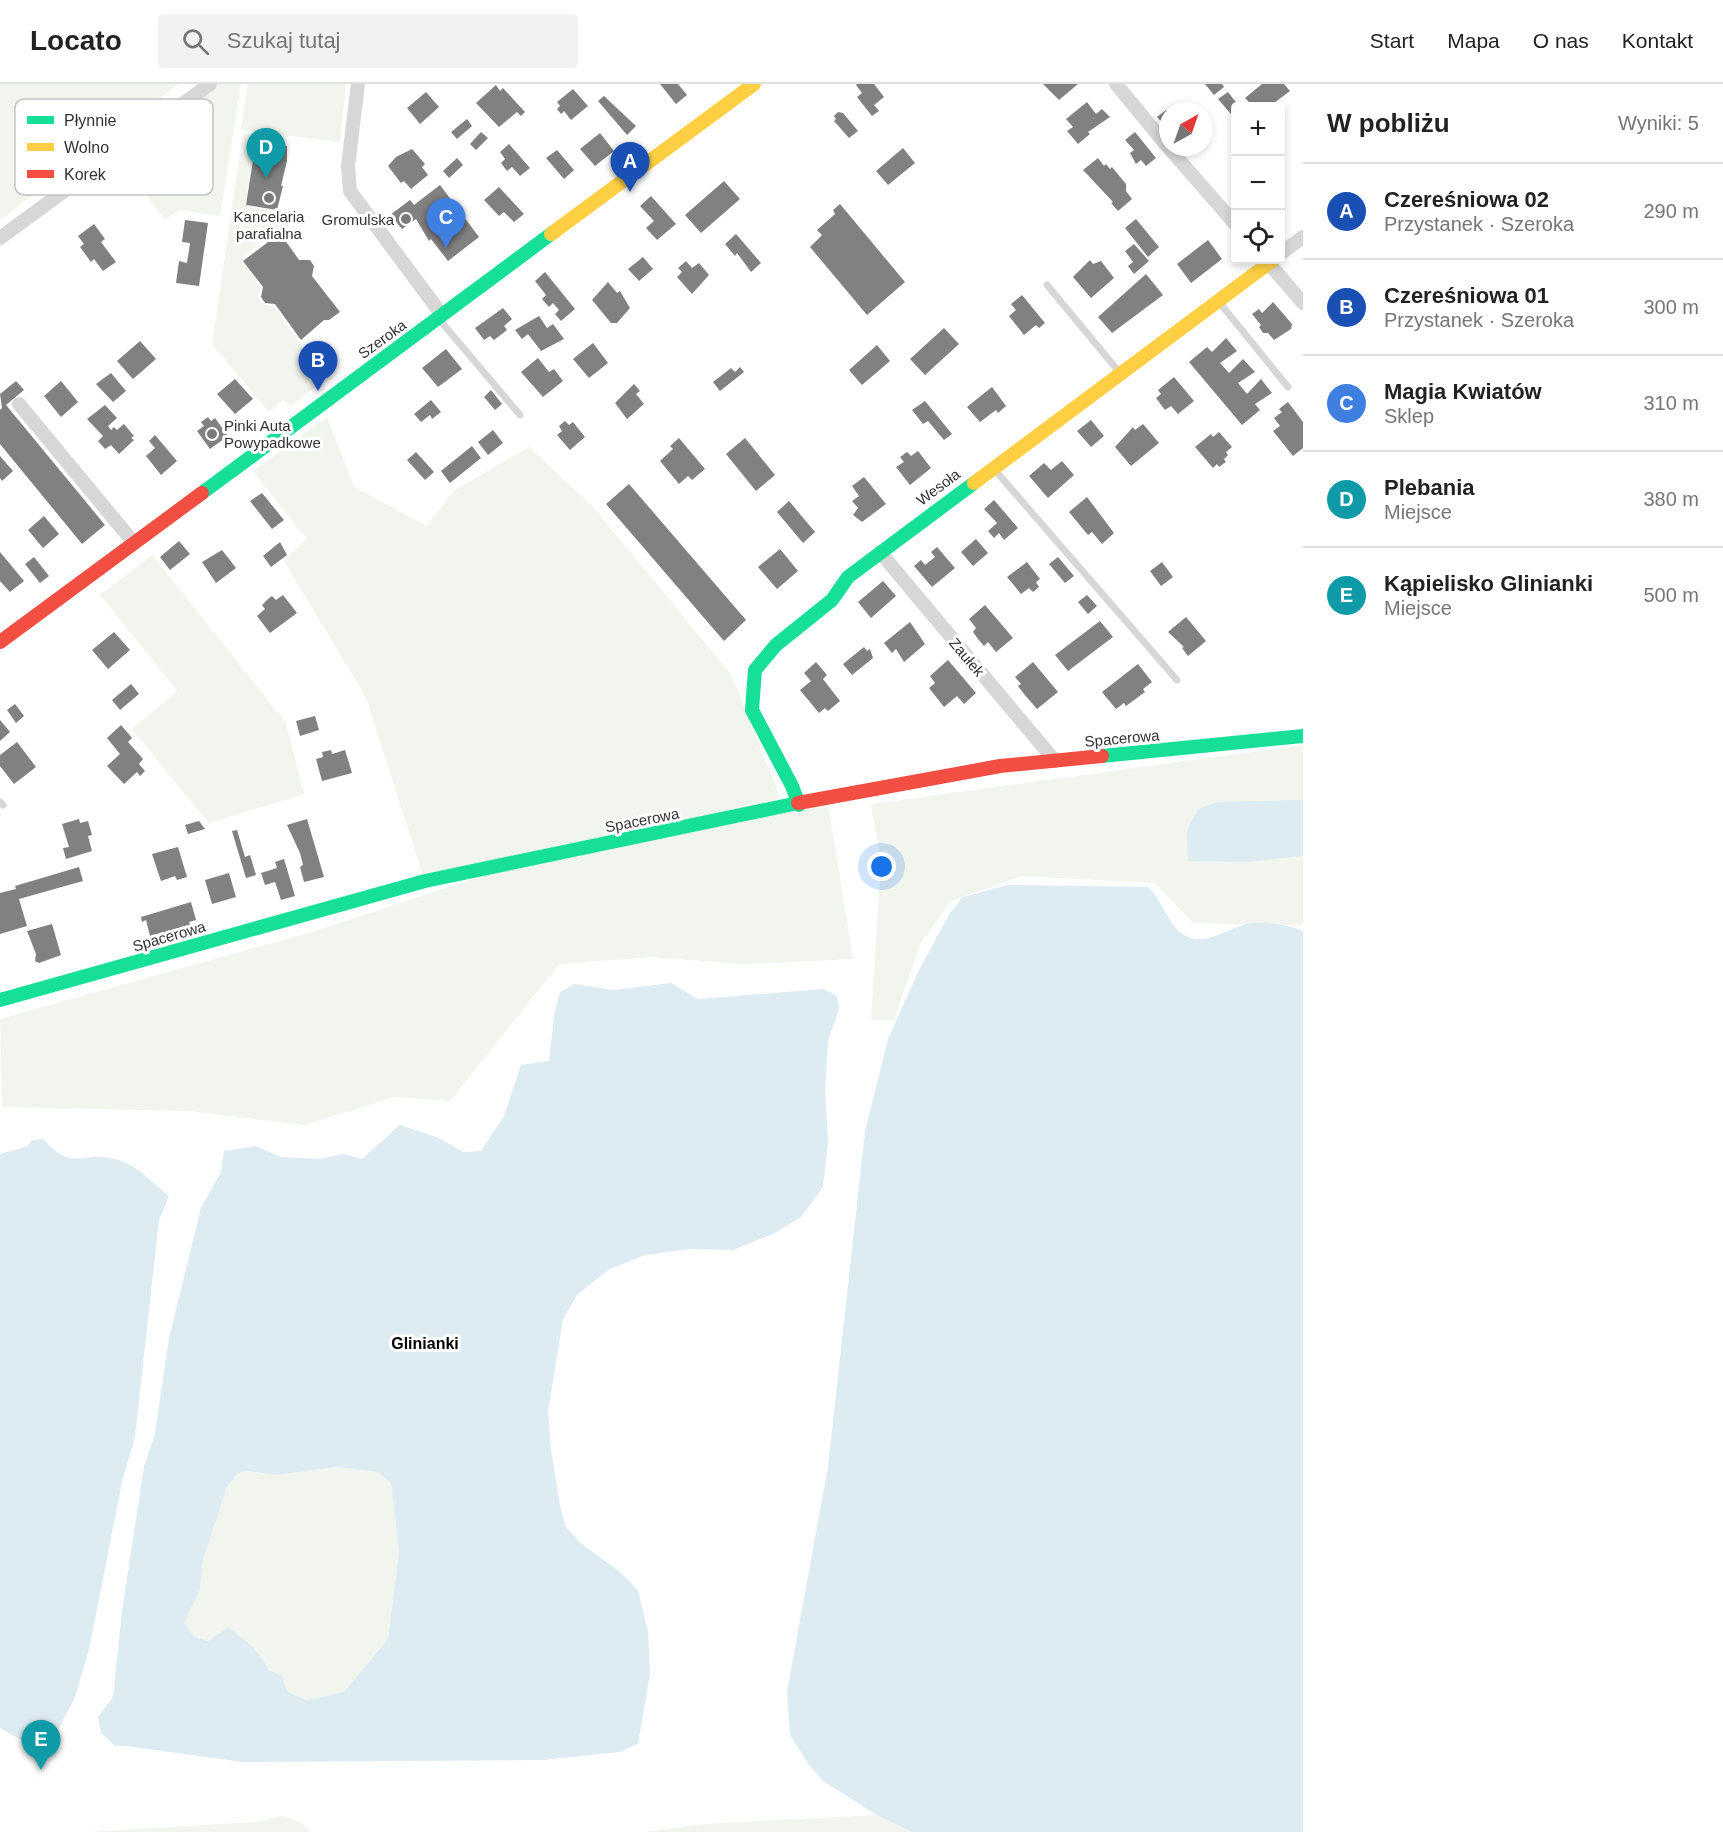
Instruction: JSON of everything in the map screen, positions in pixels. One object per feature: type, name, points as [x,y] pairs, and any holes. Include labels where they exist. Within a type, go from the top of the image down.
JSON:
[{"type":"street","points":[[190,99],[210,84]]},
{"type":"street","points":[[358,84],[348,166],[350,191],[440,317]]},
{"type":"street","name":"Szeroka","points":[[0,642],[754,84]]},
{"type":"street","points":[[1116,84],[1159,136]]},
{"type":"street","points":[[1176,156],[1231,219]]},
{"type":"street","points":[[0,238],[59,195]]},
{"type":"street","points":[[1285,251],[1303,237]]},
{"type":"street","name":"Wesoła","points":[[799,805],[792,786],[752,710],[755,670],[776,645],[832,600],[848,577],[880,552],[992,467],[1219,302],[1265,264]]},
{"type":"street","points":[[1271,264],[1303,303]]},
{"type":"street","points":[[19,404],[134,543]]},
{"type":"street","name":"Zaułek","points":[[880,552],[1055,761]]},
{"type":"street","name":"Spacerowa","points":[[0,1000],[424,881],[858,791],[1000,766],[1303,736]]},
{"type":"lane","points":[[1047,285],[1120,373]]},
{"type":"lane","points":[[1219,302],[1288,387]]},
{"type":"lane","points":[[440,317],[520,415]]},
{"type":"lane","points":[[992,467],[1177,680]]},
{"type":"shaded area","points":[[0,84],[179,84],[159,99],[15,99],[15,195],[33,195],[0,220]]},
{"type":"shaded area","points":[[220,84],[241,84],[220,216],[180,210],[164,220],[147,195],[213,195],[213,99],[200,99]]},
{"type":"shaded area","points":[[248,84],[346,84],[340,142],[241,130]]},
{"type":"shaded area","points":[[243,133],[257,135],[245,206],[280,212],[279,228],[241,258],[260,286],[258,298],[262,304],[274,307],[326,379],[291,406],[283,400],[269,412],[212,344]]},
{"type":"shaded area","points":[[327,417],[354,487],[427,526],[455,490],[529,447],[593,507],[732,676],[780,797],[752,808],[423,876],[366,697],[284,561],[307,539],[253,471]]},
{"type":"shaded area","points":[[152,555],[286,723],[304,794],[209,823],[132,729],[178,691],[100,595]]},
{"type":"shaded area","points":[[1303,745],[1303,925],[1193,923],[1155,883],[1022,876],[951,901],[920,944],[894,1020],[871,1020],[881,863],[871,804]]},
{"type":"shaded area","points":[[1303,800],[1303,856],[1244,862],[1188,861],[1187,831],[1198,809],[1218,802]]},
{"type":"shaded area","points":[[828,804],[853,959],[743,964],[651,957],[559,964],[450,1101],[394,1097],[305,1125],[189,1111],[2,1107],[0,1019],[319,930],[482,876]]},
{"type":"shaded area","points":[[1008,885],[1148,887],[1158,898],[1173,925],[1184,935],[1192,938],[1208,938],[1254,923],[1276,924],[1303,931],[1303,1832],[912,1832],[877,1815],[823,1781],[809,1765],[790,1735],[787,1692],[828,1467],[865,1131],[888,1039],[919,970],[950,913],[963,897]]},
{"type":"shaded area","points":[[671,983],[698,999],[823,989],[837,996],[839,1009],[828,1041],[825,1091],[828,1141],[823,1187],[801,1217],[773,1234],[733,1250],[689,1249],[645,1255],[608,1270],[577,1295],[563,1319],[548,1411],[551,1450],[560,1506],[566,1527],[580,1543],[619,1571],[638,1590],[648,1632],[650,1674],[638,1744],[620,1752],[542,1760],[242,1762],[115,1746],[101,1733],[98,1717],[113,1697],[122,1611],[144,1467],[155,1433],[169,1338],[201,1208],[221,1172],[224,1151],[255,1146],[281,1157],[319,1159],[343,1154],[362,1159],[400,1125],[439,1138],[463,1152],[481,1151],[504,1116],[521,1065],[549,1061],[554,1016],[560,992],[575,984],[613,990]],"holes":[[[337,1467],[378,1472],[391,1483],[399,1551],[388,1639],[344,1692],[306,1700],[288,1692],[281,1675],[268,1670],[252,1646],[228,1628],[208,1641],[195,1637],[184,1623],[200,1590],[203,1560],[227,1487],[238,1473],[248,1471],[276,1475]]]},
{"type":"shaded area","points":[[43,1139],[64,1156],[72,1158],[106,1157],[126,1163],[169,1196],[159,1220],[135,1437],[122,1482],[89,1650],[75,1697],[53,1740],[21,1740],[0,1728],[0,1154],[28,1146],[32,1140]]},
{"type":"shaded area","points":[[337,1467],[378,1472],[391,1483],[399,1551],[388,1639],[344,1692],[306,1700],[288,1692],[281,1675],[268,1670],[257,1652],[228,1629],[208,1641],[195,1637],[184,1623],[200,1590],[203,1560],[227,1487],[238,1473],[248,1471],[276,1475]]},
{"type":"shaded area","points":[[877,1815],[912,1832],[644,1832],[706,1824]]},
{"type":"shaded area","points":[[283,1816],[301,1823],[310,1832],[88,1832],[257,1822]]},
{"type":"building","points":[[660,84],[678,84],[687,95],[676,104]]},
{"type":"building","points":[[857,84],[874,84],[884,97],[874,105],[879,111],[872,116],[857,97],[862,93]]},
{"type":"building","points":[[1043,84],[1078,84],[1059,100]]},
{"type":"building","points":[[1205,84],[1222,84],[1224,87],[1214,95]]},
{"type":"building","points":[[1262,84],[1284,84],[1290,91],[1275,102],[1249,102],[1245,98]]},
{"type":"building","points":[[496,85],[500,91],[503,88],[525,112],[521,116],[517,112],[499,127],[476,103]]},
{"type":"building","points":[[573,89],[588,106],[571,120],[564,111],[561,114],[557,109],[560,106],[557,102]]},
{"type":"building","points":[[426,92],[439,107],[420,124],[407,108]]},
{"type":"building","points":[[1228,92],[1236,102],[1231,102],[1231,114],[1218,99]]},
{"type":"building","points":[[604,96],[636,126],[627,135],[598,101]]},
{"type":"building","points":[[1087,102],[1096,114],[1102,109],[1110,117],[1088,132],[1090,134],[1078,144],[1067,131],[1073,127],[1066,119]]},
{"type":"building","points":[[838,112],[843,113],[858,131],[849,138],[834,121],[836,119],[834,116]]},
{"type":"building","points":[[467,119],[472,126],[457,139],[451,132]]},
{"type":"building","points":[[481,132],[488,138],[476,150],[470,144]]},
{"type":"building","points":[[1135,132],[1156,158],[1146,166],[1141,160],[1136,164],[1130,153],[1134,150],[1125,140]]},
{"type":"building","points":[[600,133],[614,151],[595,166],[580,149]]},
{"type":"building","points":[[256,141],[287,146],[287,161],[277,210],[246,205]]},
{"type":"building","points":[[509,144],[530,168],[520,176],[512,167],[507,171],[501,163],[505,159],[500,152]]},
{"type":"building","points":[[903,148],[915,163],[888,185],[876,171]]},
{"type":"building","points":[[412,149],[425,164],[422,167],[428,175],[411,189],[404,181],[401,183],[388,166],[396,157]]},
{"type":"building","points":[[557,150],[574,170],[564,179],[546,158]]},
{"type":"building","points":[[457,158],[463,165],[449,178],[443,171]]},
{"type":"building","points":[[1098,158],[1104,166],[1106,164],[1110,169],[1112,167],[1126,184],[1126,191],[1132,199],[1118,211],[1111,203],[1113,202],[1083,170]]},
{"type":"building","points":[[724,181],[740,199],[701,233],[685,215]]},
{"type":"building","points":[[440,185],[479,237],[448,261],[431,239],[429,241],[416,219],[402,229],[390,215],[410,200],[414,205]]},
{"type":"building","points":[[499,187],[524,214],[514,222],[504,212],[499,216],[484,200]]},
{"type":"building","points":[[651,196],[676,224],[657,240],[646,228],[654,221],[640,206]]},
{"type":"building","points":[[840,204],[905,282],[867,315],[810,247],[822,235],[817,230],[835,214],[833,210]]},
{"type":"building","points":[[1136,219],[1159,247],[1148,257],[1125,228]]},
{"type":"building","points":[[185,220],[208,223],[199,286],[176,283],[179,261],[187,263],[190,243],[182,242]]},
{"type":"building","points":[[94,224],[105,239],[101,242],[116,262],[103,271],[94,259],[91,262],[80,247],[84,244],[78,236]]},
{"type":"building","points":[[280,233],[299,260],[310,260],[314,266],[312,276],[340,312],[329,320],[324,320],[301,340],[275,304],[265,303],[261,297],[263,287],[243,261]]},
{"type":"building","points":[[736,234],[761,263],[751,272],[737,253],[735,256],[725,244]]},
{"type":"building","points":[[1208,240],[1222,259],[1191,283],[1177,264]]},
{"type":"building","points":[[1134,244],[1149,261],[1134,274],[1128,266],[1133,262],[1125,251]]},
{"type":"building","points":[[643,257],[653,269],[639,281],[628,269]]},
{"type":"building","points":[[1090,260],[1093,264],[1101,261],[1114,278],[1091,298],[1073,277]]},
{"type":"building","points":[[686,261],[692,268],[699,263],[709,275],[692,294],[677,277],[682,272],[678,268]]},
{"type":"building","points":[[545,272],[575,309],[561,321],[555,314],[559,310],[553,303],[549,307],[542,299],[546,295],[535,281]]},
{"type":"building","points":[[1146,274],[1163,295],[1112,333],[1098,317]]},
{"type":"building","points":[[608,282],[617,293],[620,291],[630,308],[617,323],[611,323],[592,300]]},
{"type":"building","points":[[1022,295],[1045,323],[1039,328],[1036,325],[1024,335],[1009,316],[1016,310],[1011,304]]},
{"type":"building","points":[[1273,302],[1292,324],[1291,329],[1274,340],[1268,333],[1263,333],[1259,327],[1261,325],[1252,314],[1259,309],[1262,313]]},
{"type":"building","points":[[503,308],[512,319],[504,326],[507,330],[494,340],[490,336],[484,340],[475,328]]},
{"type":"building","points":[[539,316],[547,328],[553,324],[564,339],[541,351],[528,334],[522,339],[515,330]]},
{"type":"building","points":[[944,328],[959,344],[925,375],[910,359]]},
{"type":"building","points":[[1226,338],[1237,351],[1220,363],[1229,373],[1243,359],[1255,372],[1238,383],[1247,394],[1261,379],[1272,393],[1255,404],[1260,410],[1242,425],[1189,362],[1207,347],[1212,352]]},
{"type":"building","points":[[140,341],[156,359],[133,379],[117,361]]},
{"type":"building","points":[[593,343],[608,363],[589,378],[573,359]]},
{"type":"building","points":[[877,345],[890,361],[862,385],[849,370]]},
{"type":"building","points":[[446,349],[462,369],[438,387],[422,368]]},
{"type":"building","points":[[538,358],[549,372],[554,369],[563,381],[543,397],[521,372]]},
{"type":"building","points":[[740,367],[744,372],[720,391],[713,382],[731,368],[735,372]]},
{"type":"building","points":[[111,373],[126,391],[113,402],[96,384]]},
{"type":"building","points":[[1174,377],[1194,401],[1178,414],[1171,406],[1165,410],[1156,398],[1161,394],[1158,390]]},
{"type":"building","points":[[235,379],[253,399],[235,414],[217,394]]},
{"type":"building","points":[[16,381],[24,390],[6,405],[105,525],[82,544],[0,444],[0,410],[2,408],[0,394]]},
{"type":"building","points":[[61,381],[78,402],[61,417],[44,396]]},
{"type":"building","points":[[634,384],[640,391],[636,394],[644,404],[627,419],[615,403]]},
{"type":"building","points":[[992,387],[1006,406],[998,413],[996,410],[980,422],[967,407]]},
{"type":"building","points":[[491,390],[502,404],[495,410],[484,397]]},
{"type":"building","points":[[431,400],[441,412],[432,419],[430,415],[421,422],[414,414]]},
{"type":"building","points":[[925,401],[952,434],[944,440],[928,421],[923,424],[912,410]]},
{"type":"building","points":[[1288,402],[1303,422],[1303,448],[1293,456],[1273,431],[1280,426],[1274,418],[1282,412],[1279,409]]},
{"type":"building","points":[[105,405],[117,418],[108,426],[111,430],[114,427],[117,430],[124,424],[134,436],[131,438],[134,440],[119,454],[111,445],[105,449],[98,441],[103,436],[87,419]]},
{"type":"building","name":"Pinki Auta Powypadkowe","points":[[208,417],[211,421],[215,418],[228,436],[210,449],[197,431],[204,426],[201,422]]},
{"type":"building","points":[[1091,420],[1104,436],[1091,447],[1077,431]]},
{"type":"building","points":[[565,421],[569,425],[573,422],[585,437],[570,450],[557,435],[562,431],[559,426]]},
{"type":"building","points":[[1143,424],[1159,443],[1131,466],[1115,447],[1133,427],[1135,430]]},
{"type":"building","points":[[493,430],[503,443],[488,455],[478,442]]},
{"type":"building","points":[[1219,432],[1232,447],[1226,452],[1228,455],[1224,459],[1226,462],[1219,467],[1217,464],[1213,468],[1195,447],[1211,434],[1213,437]]},
{"type":"building","points":[[155,435],[177,461],[161,475],[146,456],[155,448],[149,441]]},
{"type":"building","points":[[679,438],[705,469],[692,480],[688,476],[679,484],[660,461],[673,449],[670,446]]},
{"type":"building","points":[[745,438],[775,475],[756,491],[726,454]]},
{"type":"building","points":[[472,446],[481,458],[450,483],[441,471]]},
{"type":"building","points":[[918,451],[931,468],[910,485],[896,467],[904,462],[900,457],[907,452],[911,456]]},
{"type":"building","points":[[416,452],[434,472],[425,480],[407,460]]},
{"type":"building","points":[[0,456],[13,471],[2,481],[0,478]]},
{"type":"building","points":[[1062,461],[1074,475],[1048,498],[1029,476],[1044,463],[1051,470]]},
{"type":"building","points":[[864,477],[886,504],[862,522],[853,515],[858,508],[852,501],[859,496],[852,486]]},
{"type":"building","points":[[629,484],[746,620],[724,641],[606,504]]},
{"type":"building","points":[[262,493],[284,520],[272,529],[250,501]]},
{"type":"building","points":[[1087,497],[1114,533],[1102,544],[1092,532],[1088,535],[1069,512]]},
{"type":"building","points":[[994,500],[1018,528],[1004,540],[999,533],[994,538],[988,531],[997,523],[984,509]]},
{"type":"building","points":[[789,501],[815,532],[803,543],[777,512]]},
{"type":"building","points":[[44,516],[59,534],[43,548],[28,530]]},
{"type":"building","points":[[976,539],[988,553],[973,566],[961,552]]},
{"type":"building","points":[[179,541],[190,554],[170,570],[160,557]]},
{"type":"building","points":[[280,542],[287,555],[271,567],[263,556]]},
{"type":"building","points":[[937,547],[955,568],[932,587],[914,566],[921,560],[925,565],[935,557],[931,552]]},
{"type":"building","points":[[780,549],[798,571],[777,589],[758,567]]},
{"type":"building","points":[[222,550],[236,568],[216,583],[202,562]]},
{"type":"building","points":[[0,552],[24,581],[10,592],[0,581]]},
{"type":"building","points":[[34,557],[49,576],[40,583],[25,564]]},
{"type":"building","points":[[1058,557],[1074,576],[1065,583],[1049,564]]},
{"type":"building","points":[[1027,562],[1040,579],[1036,582],[1039,587],[1033,592],[1029,588],[1021,594],[1007,577]]},
{"type":"building","points":[[1162,562],[1173,577],[1161,586],[1150,571]]},
{"type":"building","points":[[883,581],[896,596],[871,618],[858,602]]},
{"type":"building","points":[[283,595],[297,613],[270,633],[257,616],[265,609],[262,605],[268,599],[272,596],[276,600]]},
{"type":"building","points":[[1087,595],[1097,606],[1088,614],[1078,602]]},
{"type":"building","points":[[985,605],[1013,638],[996,652],[988,642],[984,646],[978,639],[973,632],[976,628],[969,619]]},
{"type":"building","points":[[1186,617],[1206,641],[1188,656],[1182,648],[1184,647],[1168,632]]},
{"type":"building","points":[[1100,621],[1113,637],[1068,671],[1055,655]]},
{"type":"building","points":[[910,622],[925,644],[904,662],[896,649],[892,653],[884,643]]},
{"type":"building","points":[[114,632],[130,650],[108,669],[92,650]]},
{"type":"building","points":[[864,647],[867,651],[870,649],[873,658],[852,675],[843,664]]},
{"type":"building","points":[[948,660],[976,693],[964,704],[957,696],[944,707],[929,688],[935,683],[930,676]]},
{"type":"building","points":[[816,662],[827,675],[823,679],[840,701],[828,711],[825,708],[819,713],[800,690],[811,681],[804,673]]},
{"type":"building","points":[[1033,662],[1058,692],[1037,709],[1018,686],[1021,684],[1015,677]]},
{"type":"building","points":[[1138,664],[1152,682],[1143,689],[1145,692],[1126,706],[1124,703],[1116,709],[1102,692]]},
{"type":"building","points":[[131,684],[139,694],[120,710],[112,700]]},
{"type":"building","points":[[15,704],[24,716],[16,723],[7,710]]},
{"type":"building","points":[[315,716],[319,730],[300,736],[296,721]]},
{"type":"building","points":[[0,720],[10,732],[0,741]]},
{"type":"building","points":[[121,725],[132,738],[128,742],[143,759],[139,764],[145,771],[140,776],[137,772],[124,784],[107,766],[120,754],[107,738]]},
{"type":"building","points":[[17,742],[36,767],[14,784],[0,766],[0,755]]},
{"type":"building","points":[[331,750],[332,754],[345,750],[352,773],[322,781],[316,759],[323,757],[322,752]]},
{"type":"building","points":[[79,819],[80,823],[88,821],[92,835],[88,836],[92,851],[66,859],[63,848],[69,847],[62,824]]},
{"type":"building","points":[[307,819],[324,877],[304,882],[300,867],[303,865],[300,853],[287,825]]},
{"type":"building","points":[[199,821],[205,829],[188,834],[185,825]]},
{"type":"building","points":[[237,830],[245,857],[250,855],[256,875],[246,878],[232,831]]},
{"type":"building","points":[[178,847],[187,877],[177,880],[175,876],[161,881],[152,854]]},
{"type":"building","points":[[284,859],[295,896],[281,900],[275,882],[265,885],[261,873],[277,868],[275,862]]},
{"type":"building","points":[[79,867],[83,881],[19,899],[27,926],[0,934],[0,893],[16,889],[15,886]]},
{"type":"building","points":[[229,873],[236,897],[212,904],[205,880]]},
{"type":"building","points":[[191,902],[196,920],[189,922],[190,925],[150,936],[146,920],[142,922],[141,917]]},
{"type":"building","points":[[52,924],[61,955],[39,963],[35,961],[36,954],[27,931]]},
{"type":"traffic: fast","points":[[202,493],[551,234]]},
{"type":"traffic: fast","points":[[799,805],[792,786],[752,710],[755,670],[776,645],[832,600],[848,577],[974,483]]},
{"type":"traffic: fast","points":[[1102,756],[1303,736]]},
{"type":"traffic: fast","points":[[0,1000],[425,881],[798,803]]},
{"type":"traffic: slow","points":[[551,234],[754,84]]},
{"type":"traffic: slow","points":[[974,483],[1268,264]]},
{"type":"traffic: jam","points":[[0,642],[202,493]]},
{"type":"traffic: jam","points":[[798,803],[1000,766],[1102,756]]},
{"type":"place","name":"Plebania","points":[[266,178]]},
{"type":"place","name":"Czereśniowa 02","points":[[630,192]]},
{"type":"place","name":"Kancelaria parafialna","points":[[269,198]]},
{"type":"place","name":"Gromulska","points":[[406,219]]},
{"type":"place","name":"Magia Kwiatów","points":[[446,248]]},
{"type":"place","name":"Czereśniowa 01","points":[[318,391]]},
{"type":"place","name":"Pinki Auta Powypadkowe","points":[[212,434]]},
{"type":"place","name":"Kąpielisko Glinianki","points":[[41,1770]]},
{"type":"district","name":"Glinianki","points":[[425,1343]]}]
